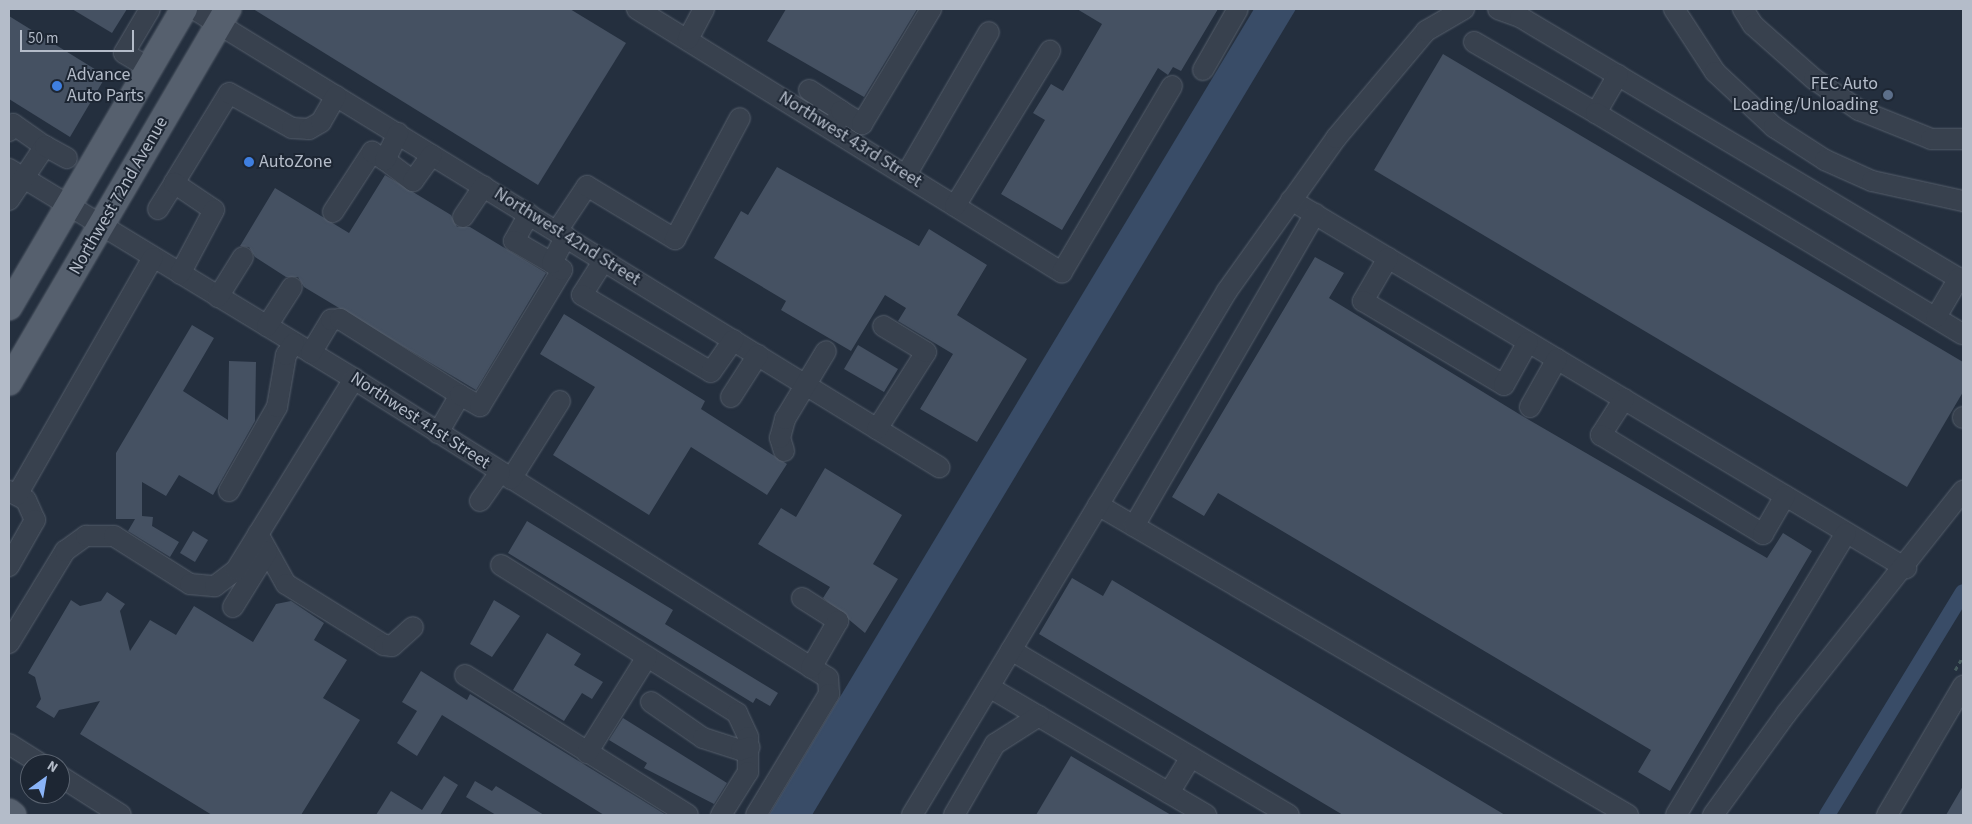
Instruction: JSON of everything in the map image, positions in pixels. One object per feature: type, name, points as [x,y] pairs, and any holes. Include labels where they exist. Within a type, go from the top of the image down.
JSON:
[{"type":"main road","points":[[9,307],[149,68],[184,13]]},
{"type":"main road","name":"Northwest 72nd Avenue","points":[[9,382],[223,16]]},
{"type":"main road","points":[[9,812],[13,815]]},
{"type":"street","name":"Northwest 42nd Street","points":[[151,9],[223,16],[336,96],[939,467]]},
{"type":"street","points":[[149,68],[124,53],[151,9]]},
{"type":"street","name":"Northwest 43rd Street","points":[[637,9],[1062,272],[1172,86]]},
{"type":"street","points":[[688,39],[704,9]]},
{"type":"street","points":[[809,90],[862,124],[930,9]]},
{"type":"street","points":[[1203,70],[1238,9]]},
{"type":"street","points":[[912,815],[1210,316],[1336,138],[1426,31],[1464,9]]},
{"type":"street","points":[[1498,9],[1520,17],[1961,279],[1936,318]]},
{"type":"street","points":[[1674,9],[1715,72],[1774,127],[1825,160],[1872,181],[1963,201]]},
{"type":"street","points":[[1743,9],[1753,25],[1808,73],[1859,110],[1931,139],[1963,139]]},
{"type":"street","points":[[906,175],[989,32]]},
{"type":"street","points":[[1474,42],[1596,113],[1963,334]]},
{"type":"street","points":[[955,206],[1050,51]]},
{"type":"street","points":[[1596,113],[1618,76]]},
{"type":"street","points":[[158,209],[229,93],[292,128],[309,129],[321,122],[336,96]]},
{"type":"street","points":[[833,129],[841,111]]},
{"type":"street","points":[[552,263],[562,234],[586,186],[675,238],[740,118]]},
{"type":"street","points":[[9,131],[13,124],[45,146],[67,158]]},
{"type":"street","points":[[385,160],[398,134]]},
{"type":"street","points":[[9,200],[16,174],[45,146]]},
{"type":"street","points":[[334,212],[372,152],[413,181],[432,155]]},
{"type":"street","name":"Northwest 41st Street","points":[[16,174],[354,379],[820,673]]},
{"type":"street","points":[[174,183],[214,210],[180,274]]},
{"type":"street","points":[[464,217],[484,186]]},
{"type":"street","points":[[1291,200],[1906,568]]},
{"type":"street","points":[[311,353],[331,320],[340,319],[480,406],[562,270],[514,241],[529,214]]},
{"type":"street","points":[[1134,526],[1315,214]]},
{"type":"street","points":[[218,297],[243,257]]},
{"type":"street","points":[[9,566],[35,520],[26,500],[13,493],[153,258]]},
{"type":"street","points":[[1388,258],[1363,302],[1504,385],[1528,342]]},
{"type":"street","points":[[604,260],[582,296],[711,372],[733,340]]},
{"type":"street","points":[[267,326],[292,287]]},
{"type":"street","points":[[877,429],[926,352],[883,326]]},
{"type":"street","points":[[229,491],[277,407],[286,355],[294,342]]},
{"type":"street","points":[[784,451],[780,438],[785,419],[804,384],[826,351]]},
{"type":"street","points":[[731,397],[758,355]]},
{"type":"street","points":[[1530,407],[1557,359]]},
{"type":"street","points":[[9,643],[65,551],[86,536],[114,536],[190,584],[215,586],[236,570],[354,379]]},
{"type":"street","points":[[438,433],[460,395]]},
{"type":"street","points":[[1624,399],[1601,435],[1763,534],[1785,496]]},
{"type":"street","points":[[480,501],[505,476],[560,401]]},
{"type":"street","points":[[1713,815],[1786,714],[1906,568],[1963,492]]},
{"type":"street","points":[[1098,504],[1628,815]]},
{"type":"street","points":[[1676,815],[1846,533]]},
{"type":"street","points":[[258,534],[286,584],[384,646],[392,646],[413,627]]},
{"type":"street","points":[[233,608],[267,552]]},
{"type":"street","points":[[501,565],[737,713],[750,747],[748,772],[721,815]]},
{"type":"street","points":[[756,815],[829,694],[820,673],[838,621],[802,598]]},
{"type":"street","points":[[1011,650],[1289,815]]},
{"type":"street","points":[[587,753],[647,657]]},
{"type":"street","points":[[465,674],[587,753],[688,815]]},
{"type":"street","points":[[1887,815],[1963,686]]},
{"type":"street","points":[[989,687],[1198,813]]},
{"type":"street","points":[[651,702],[703,738],[741,750],[750,747]]},
{"type":"street","points":[[954,815],[995,744],[1038,716]]},
{"type":"street","points":[[9,744],[25,754]]},
{"type":"street","points":[[1169,794],[1191,757]]},
{"type":"street","points":[[70,782],[121,815]]},
{"type":"water","points":[[1254,9],[1296,9],[812,815],[769,815]]},
{"type":"building","points":[[72,9],[127,9],[112,33]]},
{"type":"building","points":[[253,9],[570,9],[626,43],[538,185]]},
{"type":"building","points":[[786,9],[917,9],[864,97],[767,41]]},
{"type":"building","points":[[1077,9],[1218,9],[1181,71],[1173,67],[1168,75],[1158,68],[1062,230],[1001,194],[1045,120],[1033,113],[1051,84],[1063,91],[1102,24]]},
{"type":"building","name":"Advance Auto Parts","points":[[9,16],[106,76],[70,137],[9,99]]},
{"type":"building","points":[[1443,54],[1963,362],[1963,392],[1907,487],[1374,170]]},
{"type":"building","points":[[777,167],[919,246],[929,229],[987,265],[957,315],[1027,359],[977,442],[920,409],[953,354],[898,321],[906,308],[885,295],[851,351],[781,310],[786,301],[714,258],[741,211],[748,215]]},
{"type":"building","points":[[385,175],[451,215],[457,227],[470,227],[546,273],[476,390],[304,287],[298,277],[286,277],[255,257],[249,247],[240,246],[275,188],[349,233]]},
{"type":"building","points":[[1315,257],[1344,273],[1329,298],[1524,417],[1767,558],[1783,533],[1812,551],[1670,791],[1638,772],[1651,750],[1218,493],[1204,516],[1172,497]]},
{"type":"building","points":[[564,314],[705,401],[701,409],[787,464],[767,495],[691,447],[649,515],[553,455],[595,387],[540,354]]},
{"type":"building","points":[[192,325],[214,338],[183,391],[228,420],[229,361],[256,362],[255,421],[213,495],[179,475],[166,496],[142,482],[142,516],[153,517],[152,526],[179,542],[170,557],[128,531],[135,519],[116,519],[116,453]]},
{"type":"building","points":[[858,345],[898,369],[884,392],[844,369]]},
{"type":"building","points":[[825,468],[902,515],[873,564],[898,579],[865,633],[823,598],[830,587],[758,544],[781,508],[796,517]]},
{"type":"building","points":[[527,521],[673,610],[665,624],[778,693],[770,706],[756,698],[753,703],[508,553]]},
{"type":"building","points":[[193,531],[208,540],[195,562],[180,553]]},
{"type":"building","points":[[1072,578],[1103,596],[1112,580],[1505,815],[1343,815],[1039,634]]},
{"type":"building","points":[[107,592],[125,604],[120,611],[130,651],[150,620],[176,635],[194,606],[253,642],[276,604],[291,601],[324,623],[314,640],[347,660],[323,698],[360,720],[301,815],[212,815],[80,734],[100,701],[59,710],[54,718],[36,707],[41,699],[35,677],[28,673],[71,600],[80,606],[101,601]]},
{"type":"building","points":[[494,600],[520,616],[492,657],[470,644]]},
{"type":"building","points":[[547,633],[581,654],[574,665],[603,682],[592,699],[582,693],[564,721],[513,690]]},
{"type":"building","points":[[421,671],[467,700],[470,694],[666,815],[604,815],[442,715],[417,756],[397,743],[417,711],[402,702]]},
{"type":"building","points":[[623,718],[727,783],[714,804],[644,768],[647,763],[609,740]]},
{"type":"building","points":[[1071,756],[1171,815],[1036,815]]},
{"type":"building","points":[[444,776],[458,785],[440,815],[376,815],[391,791],[422,810]]},
{"type":"building","points":[[475,781],[492,791],[496,786],[544,815],[496,815],[466,797]]},
{"type":"building","points":[[1963,786],[1963,815],[1946,815]]},
{"type":"waterway","points":[[1827,815],[1963,592]]},
{"type":"place","name":"Advance Auto Parts","points":[[57,86]]},
{"type":"place","name":"FEC Auto Loading/Unloading","points":[[1888,95]]},
{"type":"place","name":"AutoZone","points":[[249,162]]}]
